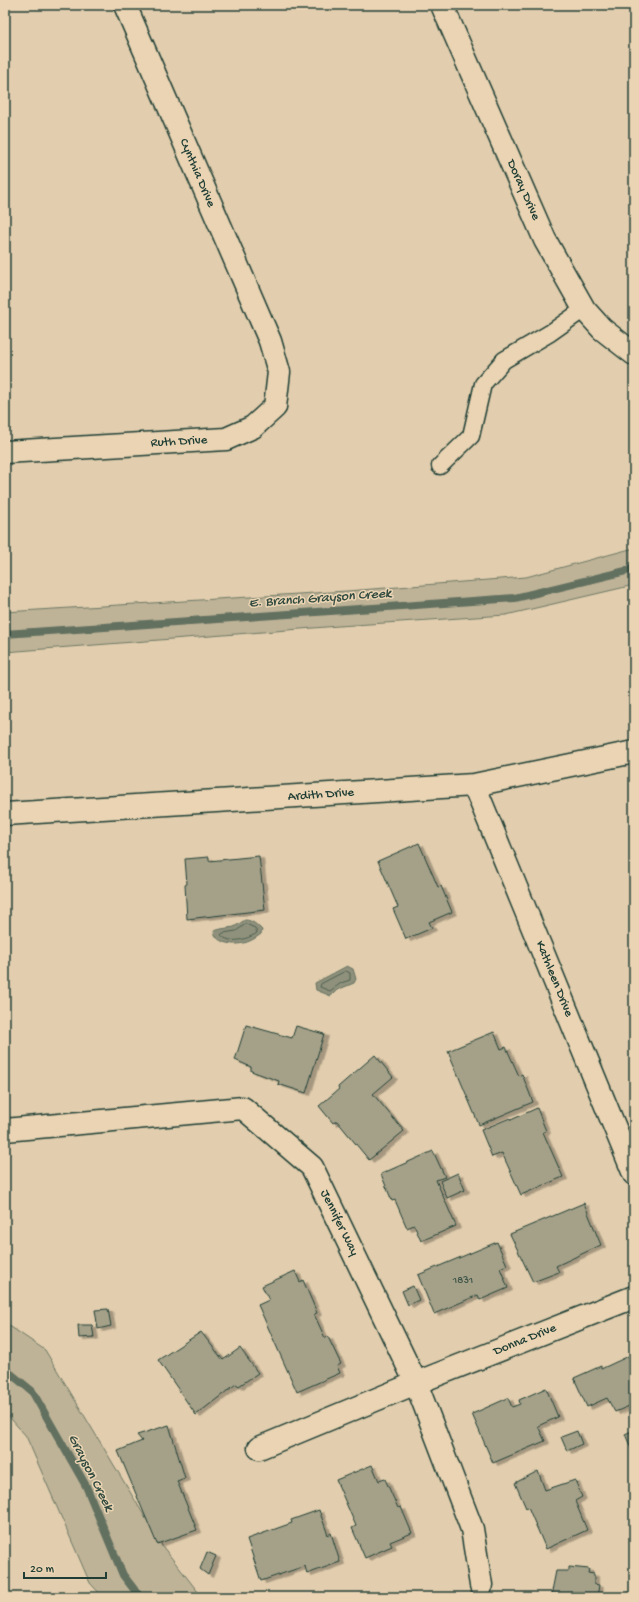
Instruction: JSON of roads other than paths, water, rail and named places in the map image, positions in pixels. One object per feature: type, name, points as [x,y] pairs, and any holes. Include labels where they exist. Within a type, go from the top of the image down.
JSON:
[{"type":"street","name":"Cynthia Drive","points":[[125,5],[270,340]]},
{"type":"street","name":"Doray Drive","points":[[442,5],[545,240],[584,309],[602,329],[634,354]]},
{"type":"street","name":"Ruth Drive","points":[[5,452],[226,439],[253,427],[275,407],[279,372],[270,340]]},
{"type":"street","name":"Ardith Drive","points":[[5,814],[474,785],[634,752]]},
{"type":"street","name":"Kathleen Drive","points":[[474,785],[634,1174]]},
{"type":"street","name":"Jennifer Way","points":[[5,1130],[243,1108],[312,1168],[416,1383],[472,1529],[481,1585]]},
{"type":"street","name":"Donna Drive","points":[[259,1448],[416,1383],[634,1297]]},
{"type":"lane","points":[[440,466],[471,436],[482,384],[504,360],[550,333],[584,309]]},
{"type":"water","points":[[245,920],[248,920],[258,926],[262,930],[261,934],[249,941],[238,944],[223,942],[216,936],[214,931],[234,927]]},
{"type":"water","points":[[347,966],[353,969],[356,979],[354,983],[337,990],[331,996],[316,990],[315,983]]},
{"type":"waterway","name":"E. Branch Grayson Creek","points":[[5,634],[515,598],[634,569]]},
{"type":"waterway","name":"Grayson Creek","points":[[5,1369],[32,1391],[86,1486],[123,1575],[140,1597]]}]
